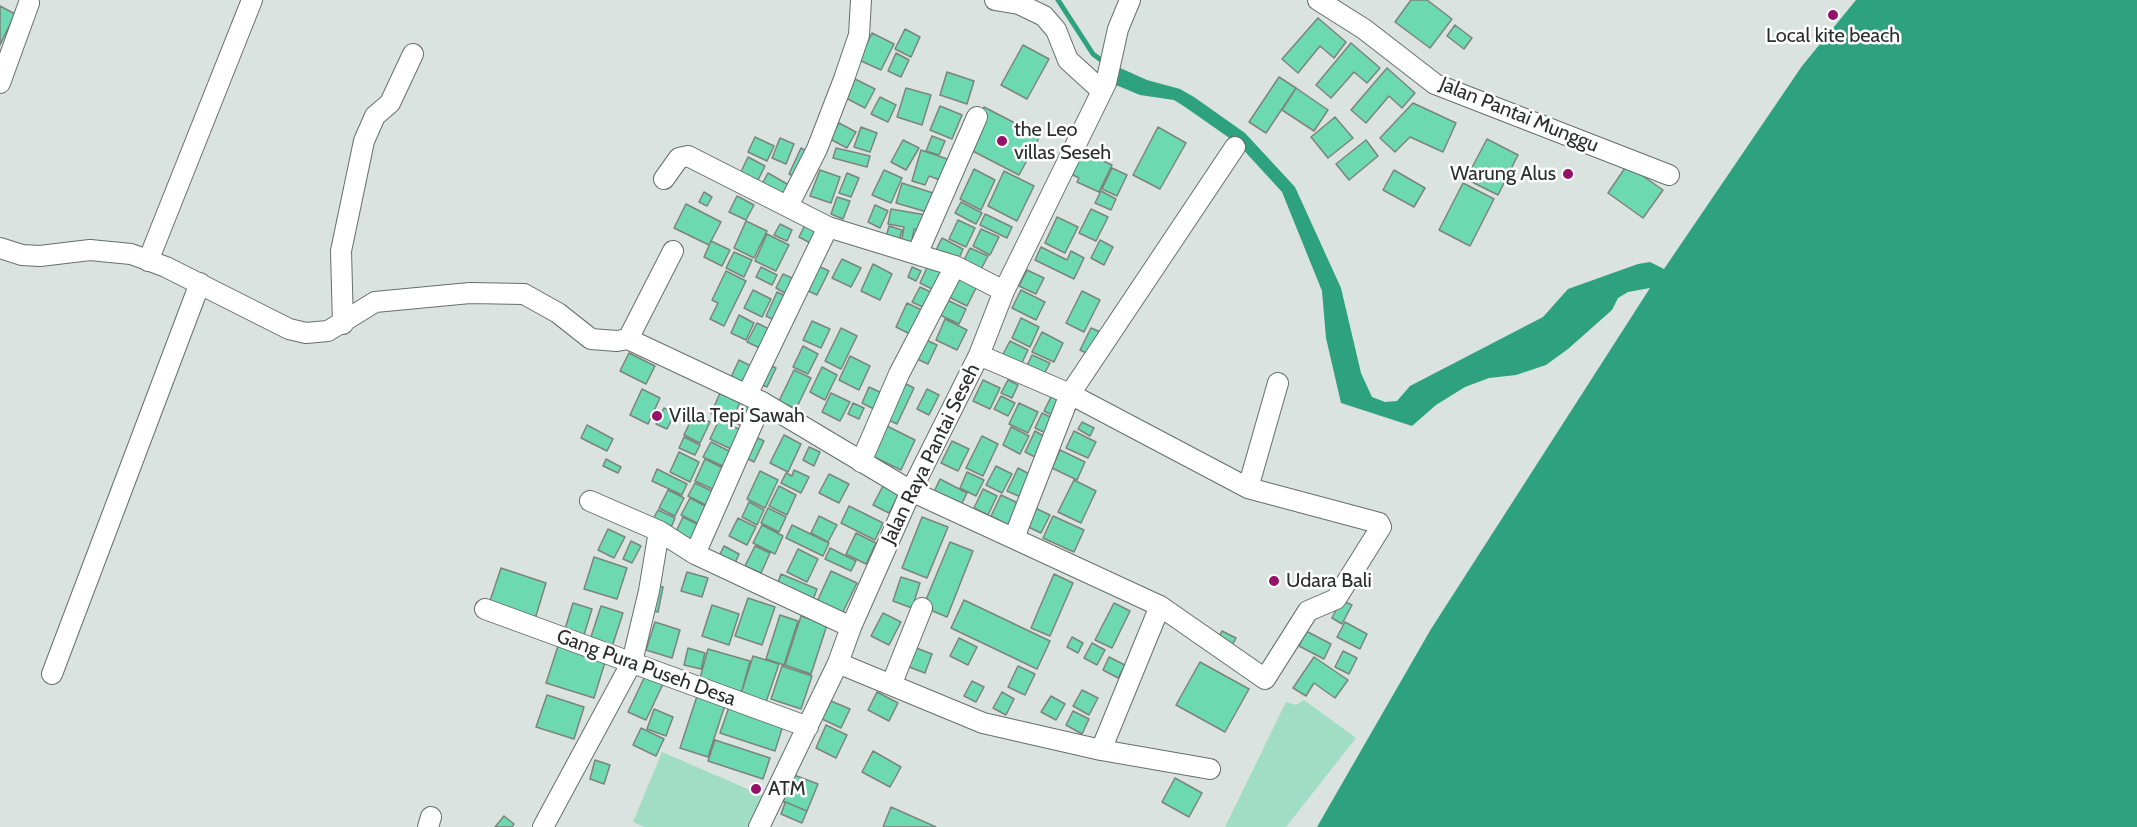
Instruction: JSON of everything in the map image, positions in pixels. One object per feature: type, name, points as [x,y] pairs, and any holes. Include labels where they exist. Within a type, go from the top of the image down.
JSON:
[{"type":"street","points":[[148,261],[252,0]]},
{"type":"street","points":[[788,206],[817,149],[844,79],[859,35],[861,0]]},
{"type":"street","points":[[995,0],[1019,4],[1044,16],[1056,30],[1068,60],[1104,87]]},
{"type":"street","name":"Jalan Raya Pantai Seseh","points":[[759,827],[840,657],[911,491],[979,356],[1004,291],[1104,87],[1118,29],[1130,0]]},
{"type":"street","name":"Jalan Pantai Munggu","points":[[1318,0],[1364,28],[1435,84],[1669,175]]},
{"type":"street","points":[[0,83],[29,3]]},
{"type":"street","points":[[343,324],[341,251],[364,141],[375,116],[390,103],[413,54]]},
{"type":"street","points":[[918,252],[977,117]]},
{"type":"street","points":[[1014,538],[1070,394],[1235,147]]},
{"type":"street","points":[[664,179],[679,158],[688,156],[828,227],[918,252],[955,266],[1004,291]]},
{"type":"street","points":[[695,554],[755,398],[828,227]]},
{"type":"street","points":[[0,248],[22,255],[40,256],[90,250],[131,255],[200,283],[289,329],[306,333],[328,331],[343,324],[375,302],[470,293],[524,294],[558,313],[591,339],[618,341],[628,339],[755,398],[911,491],[1160,606],[1264,679],[1308,611],[1336,599],[1381,527],[1379,523],[1248,488],[1070,394],[979,356]]},
{"type":"street","points":[[628,339],[673,251]]},
{"type":"street","points":[[861,462],[899,374],[955,266]]},
{"type":"street","points":[[52,674],[200,283]]},
{"type":"street","points":[[1248,488],[1278,383]]},
{"type":"street","points":[[590,501],[659,531],[695,554],[851,627]]},
{"type":"street","points":[[543,827],[632,662],[649,591],[659,531]]},
{"type":"street","points":[[1101,750],[1160,606]]},
{"type":"street","points":[[892,683],[922,608]]},
{"type":"street","name":"Gang Pura Puseh Desa","points":[[485,609],[808,727]]},
{"type":"street","points":[[840,657],[883,682],[892,683],[983,723],[1101,750],[1210,769]]},
{"type":"shaded area","points":[[1856,0],[2137,0],[2137,827],[1317,827],[1431,629],[1650,288],[1628,292],[1618,298],[1612,310],[1546,365],[1516,375],[1489,378],[1465,387],[1436,405],[1412,426],[1341,403],[1326,338],[1322,291],[1282,192],[1238,144],[1185,107],[1174,100],[1140,95],[1111,83],[1118,67],[1147,80],[1180,89],[1194,97],[1245,133],[1295,187],[1341,288],[1361,373],[1372,397],[1385,402],[1397,401],[1410,386],[1543,317],[1568,289],[1638,264],[1650,262],[1664,269],[1802,66]]},
{"type":"shaded area","points":[[1304,700],[1356,738],[1286,827],[1225,827],[1286,702],[1296,705]]},
{"type":"shaded area","points":[[662,752],[773,800],[759,827],[644,827],[633,822]]},
{"type":"building","points":[[1411,0],[1427,0],[1452,19],[1430,48],[1395,22]]},
{"type":"building","points":[[0,6],[15,14],[0,45]]},
{"type":"building","points":[[1318,18],[1346,42],[1334,58],[1320,46],[1298,73],[1282,59]]},
{"type":"building","points":[[1455,25],[1472,38],[1464,49],[1447,36]]},
{"type":"building","points":[[905,29],[920,37],[911,57],[895,49]]},
{"type":"building","points":[[872,33],[894,44],[881,70],[859,60]]},
{"type":"building","points":[[1351,43],[1380,68],[1367,83],[1354,72],[1331,98],[1316,85]]},
{"type":"building","name":"the Leo villas Seseh","points":[[1023,45],[1049,59],[1027,99],[1001,85]]},
{"type":"building","points":[[896,53],[909,60],[901,77],[888,71]]},
{"type":"building","points":[[1387,68],[1415,93],[1402,108],[1389,96],[1366,123],[1351,110]]},
{"type":"building","points":[[947,72],[974,81],[967,104],[940,95]]},
{"type":"building","points":[[1279,77],[1296,88],[1266,133],[1249,122]]},
{"type":"building","points":[[855,79],[875,89],[865,108],[846,98]]},
{"type":"building","points":[[906,88],[931,95],[922,125],[897,117]]},
{"type":"building","points":[[1296,88],[1328,110],[1314,131],[1282,110]]},
{"type":"building","points":[[880,97],[896,105],[888,122],[871,114]]},
{"type":"building","points":[[1413,103],[1456,123],[1443,152],[1410,137],[1395,152],[1380,138]]},
{"type":"building","points":[[940,106],[962,115],[952,139],[930,130]]},
{"type":"building","name":"the Leo villas Seseh","points":[[984,107],[1040,136],[1019,175],[965,147]]},
{"type":"building","points":[[1335,117],[1353,138],[1328,158],[1311,137]]},
{"type":"building","points":[[839,123],[856,132],[847,148],[830,139]]},
{"type":"building","points":[[861,127],[877,133],[870,152],[854,147]]},
{"type":"building","points":[[1158,127],[1186,143],[1160,189],[1133,175]]},
{"type":"building","points":[[932,136],[945,141],[939,155],[926,151]]},
{"type":"building","points":[[755,137],[774,146],[767,161],[748,152]]},
{"type":"building","points":[[780,138],[794,144],[786,164],[772,158]]},
{"type":"building","points":[[1487,139],[1518,155],[1498,195],[1466,179]]},
{"type":"building","points":[[903,140],[919,148],[906,170],[891,162]]},
{"type":"building","points":[[1366,140],[1378,156],[1349,180],[1336,164]]},
{"type":"building","points":[[801,148],[812,154],[800,179],[789,174]]},
{"type":"building","points":[[836,148],[870,156],[867,167],[833,158]]},
{"type":"building","points":[[921,150],[950,160],[943,181],[929,176],[925,185],[912,181]]},
{"type":"building","points":[[1076,153],[1088,159],[1090,155],[1112,165],[1099,192],[1077,182],[1079,178],[1067,172]]},
{"type":"building","points":[[748,157],[765,166],[757,182],[740,174]]},
{"type":"building","points":[[1627,165],[1663,190],[1643,218],[1608,193]]},
{"type":"building","points":[[1112,168],[1127,175],[1117,196],[1102,189]]},
{"type":"building","points":[[974,169],[995,180],[981,210],[960,199]]},
{"type":"building","points":[[820,170],[840,177],[831,203],[810,196]]},
{"type":"building","points":[[884,170],[902,178],[891,203],[872,195]]},
{"type":"building","points":[[1394,170],[1425,188],[1414,207],[1383,190]]},
{"type":"building","points":[[1004,171],[1034,186],[1017,221],[988,206]]},
{"type":"building","points":[[768,173],[789,185],[782,196],[762,184]]},
{"type":"building","points":[[847,173],[859,178],[851,197],[839,193]]},
{"type":"building","points":[[902,183],[933,193],[927,212],[896,203]]},
{"type":"building","points":[[1463,183],[1494,199],[1470,246],[1439,230]]},
{"type":"building","points":[[1101,191],[1116,199],[1111,210],[1095,203]]},
{"type":"building","points":[[704,192],[712,197],[707,206],[699,202]]},
{"type":"building","points":[[737,196],[754,205],[746,220],[729,212]]},
{"type":"building","points":[[837,197],[850,201],[843,219],[831,214]]},
{"type":"building","points":[[961,202],[982,213],[976,224],[955,213]]},
{"type":"building","points":[[686,204],[721,222],[709,245],[674,228]]},
{"type":"building","points":[[875,205],[888,211],[880,228],[868,222]]},
{"type":"building","points":[[891,209],[926,215],[923,231],[914,229],[911,246],[901,244],[904,227],[888,224]]},
{"type":"building","points":[[1091,209],[1108,217],[1096,241],[1079,233]]},
{"type":"building","points":[[985,214],[1012,227],[1007,238],[980,225]]},
{"type":"building","points":[[1057,217],[1078,227],[1065,253],[1045,243]]},
{"type":"building","points":[[808,219],[825,227],[816,246],[799,237]]},
{"type":"building","points":[[958,220],[975,228],[966,247],[949,239]]},
{"type":"building","points":[[746,221],[767,231],[754,258],[734,248]]},
{"type":"building","points":[[780,224],[792,230],[787,241],[774,235]]},
{"type":"building","points":[[889,226],[902,230],[898,244],[885,241]]},
{"type":"building","points":[[981,229],[999,237],[990,255],[973,246]]},
{"type":"building","points":[[767,234],[789,245],[776,271],[755,261]]},
{"type":"building","points":[[942,238],[963,249],[957,263],[935,252]]},
{"type":"building","points":[[1100,240],[1113,247],[1104,265],[1091,258]]},
{"type":"building","points":[[711,241],[730,250],[722,266],[704,257]]},
{"type":"building","points":[[1041,247],[1067,260],[1071,251],[1084,258],[1074,279],[1035,260]]},
{"type":"building","points":[[970,248],[988,256],[980,271],[963,262]]},
{"type":"building","points":[[734,252],[752,260],[744,277],[726,268]]},
{"type":"building","points":[[842,259],[861,268],[851,287],[832,278]]},
{"type":"building","points":[[930,261],[949,271],[938,292],[920,283]]},
{"type":"building","points":[[873,264],[892,274],[880,300],[861,291]]},
{"type":"building","points":[[816,265],[829,271],[817,295],[804,289]]},
{"type":"building","points":[[761,267],[777,275],[772,285],[756,277]]},
{"type":"building","points":[[912,267],[921,271],[916,281],[908,277]]},
{"type":"building","points":[[1027,270],[1044,278],[1036,294],[1019,286]]},
{"type":"building","points":[[726,271],[746,281],[724,326],[710,319],[718,303],[712,300]]},
{"type":"building","points":[[955,273],[978,284],[967,306],[945,295]]},
{"type":"building","points":[[783,274],[799,281],[792,297],[776,288]]},
{"type":"building","points":[[920,287],[937,295],[929,310],[912,302]]},
{"type":"building","points":[[753,290],[771,299],[762,317],[744,308]]},
{"type":"building","points":[[1021,290],[1045,302],[1036,320],[1012,308]]},
{"type":"building","points":[[1082,291],[1100,300],[1084,332],[1066,323]]},
{"type":"building","points":[[777,292],[792,299],[780,323],[766,316]]},
{"type":"building","points":[[943,298],[966,309],[959,324],[936,313]]},
{"type":"building","points":[[907,303],[926,312],[914,336],[896,327]]},
{"type":"building","points":[[739,315],[754,323],[746,340],[731,333]]},
{"type":"building","points":[[1021,318],[1039,327],[1030,347],[1012,338]]},
{"type":"building","points":[[945,319],[967,330],[957,350],[936,340]]},
{"type":"building","points":[[812,321],[830,329],[821,348],[803,340]]},
{"type":"building","points":[[757,323],[771,330],[762,349],[747,342]]},
{"type":"building","points":[[841,328],[857,336],[841,369],[825,361]]},
{"type":"building","points":[[1091,328],[1103,333],[1092,356],[1080,350]]},
{"type":"building","points":[[1042,332],[1063,343],[1054,362],[1032,352]]},
{"type":"building","points":[[924,339],[937,345],[928,364],[915,358]]},
{"type":"building","points":[[1010,341],[1028,350],[1020,367],[1001,358]]},
{"type":"building","points":[[803,346],[818,354],[808,374],[793,367]]},
{"type":"building","points":[[629,353],[655,366],[646,384],[620,371]]},
{"type":"building","points":[[1032,355],[1050,363],[1043,376],[1026,368]]},
{"type":"building","points":[[850,356],[870,366],[859,390],[839,380]]},
{"type":"building","points":[[739,360],[755,368],[746,385],[731,377]]},
{"type":"building","points":[[765,363],[776,368],[767,387],[756,382]]},
{"type":"building","points":[[822,367],[837,375],[825,400],[810,392]]},
{"type":"building","points":[[794,370],[811,378],[796,409],[779,401]]},
{"type":"building","points":[[983,380],[1000,388],[990,409],[973,401]]},
{"type":"building","points":[[1008,380],[1018,385],[1012,398],[1001,393]]},
{"type":"building","points":[[900,381],[914,388],[897,424],[882,417]]},
{"type":"building","points":[[869,387],[884,394],[876,410],[862,403]]},
{"type":"building","points":[[642,389],[660,398],[648,424],[630,415]]},
{"type":"building","points":[[927,389],[939,395],[929,415],[917,409]]},
{"type":"building","points":[[720,393],[740,403],[730,423],[711,414]]},
{"type":"building","points":[[831,393],[850,402],[840,421],[822,412]]},
{"type":"building","points":[[1053,393],[1067,400],[1058,418],[1044,411]]},
{"type":"building","points":[[1001,396],[1015,403],[1008,416],[994,409]]},
{"type":"building","points":[[744,402],[757,408],[748,429],[734,422]]},
{"type":"building","points":[[853,403],[864,408],[859,419],[848,414]]},
{"type":"building","points":[[1019,403],[1038,412],[1028,433],[1009,424]]},
{"type":"building","points":[[664,408],[675,413],[667,429],[656,424]]},
{"type":"building","points":[[1042,413],[1057,420],[1050,435],[1035,428]]},
{"type":"building","points":[[694,414],[710,422],[700,443],[684,435]]},
{"type":"building","points":[[719,420],[743,431],[733,450],[710,439]]},
{"type":"building","points":[[1082,422],[1094,428],[1090,436],[1078,429]]},
{"type":"building","points":[[883,424],[915,440],[901,470],[868,454]]},
{"type":"building","points":[[587,425],[613,439],[607,451],[581,438]]},
{"type":"building","points":[[1011,427],[1029,436],[1020,454],[1003,445]]},
{"type":"building","points":[[1035,431],[1049,439],[1039,459],[1025,452]]},
{"type":"building","points":[[1074,431],[1096,442],[1088,458],[1066,448]]},
{"type":"building","points":[[751,435],[764,441],[754,462],[741,455]]},
{"type":"building","points":[[784,435],[801,444],[788,472],[770,463]]},
{"type":"building","points":[[982,436],[998,444],[983,476],[966,468]]},
{"type":"building","points":[[684,437],[700,445],[695,455],[679,448]]},
{"type":"building","points":[[952,441],[969,449],[958,471],[941,463]]},
{"type":"building","points":[[711,442],[733,453],[725,467],[703,457]]},
{"type":"building","points":[[809,447],[820,452],[814,466],[803,460]]},
{"type":"building","points":[[1060,450],[1085,462],[1077,480],[1052,468]]},
{"type":"building","points":[[679,452],[699,462],[690,482],[670,472]]},
{"type":"building","points":[[606,459],[621,467],[618,473],[603,466]]},
{"type":"building","points":[[705,459],[727,470],[717,491],[695,481]]},
{"type":"building","points":[[996,466],[1012,474],[1002,493],[986,485]]},
{"type":"building","points":[[1018,468],[1033,476],[1023,498],[1007,491]]},
{"type":"building","points":[[657,469],[687,484],[682,495],[652,481]]},
{"type":"building","points":[[794,470],[809,477],[801,493],[781,483],[786,473],[792,476]]},
{"type":"building","points":[[760,471],[778,480],[765,508],[747,499]]},
{"type":"building","points":[[967,472],[984,480],[976,496],[960,488]]},
{"type":"building","points":[[829,474],[849,484],[839,503],[819,493]]},
{"type":"building","points":[[940,479],[967,493],[960,507],[933,494]]},
{"type":"building","points":[[1074,480],[1096,491],[1081,523],[1058,512]]},
{"type":"building","points":[[695,483],[716,493],[710,507],[688,496]]},
{"type":"building","points":[[884,484],[900,492],[889,513],[873,505]]},
{"type":"building","points":[[779,486],[796,495],[787,515],[769,506]]},
{"type":"building","points":[[983,489],[997,496],[988,515],[974,508]]},
{"type":"building","points":[[668,490],[684,498],[675,516],[659,508]]},
{"type":"building","points":[[1001,495],[1020,504],[1010,526],[991,516]]},
{"type":"building","points":[[690,498],[709,508],[701,525],[681,515]]},
{"type":"building","points":[[749,502],[764,510],[757,525],[742,517]]},
{"type":"building","points":[[849,506],[883,523],[875,540],[841,523]]},
{"type":"building","points":[[1031,506],[1050,515],[1041,533],[1022,524]]},
{"type":"building","points":[[768,508],[786,517],[779,532],[761,523]]},
{"type":"building","points":[[658,510],[675,518],[670,530],[652,521]]},
{"type":"building","points":[[819,516],[837,525],[828,542],[811,533]]},
{"type":"building","points":[[1053,516],[1084,530],[1074,552],[1043,538]]},
{"type":"building","points":[[683,517],[701,526],[692,545],[674,536]]},
{"type":"building","points":[[922,517],[948,527],[927,578],[902,568]]},
{"type":"building","points":[[738,518],[756,527],[747,545],[729,536]]},
{"type":"building","points":[[762,525],[783,536],[775,554],[753,543]]},
{"type":"building","points":[[792,525],[829,543],[823,556],[786,538]]},
{"type":"building","points":[[608,529],[625,537],[614,558],[598,550]]},
{"type":"building","points":[[856,533],[876,543],[866,564],[846,554]]},
{"type":"building","points":[[631,541],[641,546],[632,563],[623,559]]},
{"type":"building","points":[[950,542],[973,551],[947,617],[923,607]]},
{"type":"building","points":[[724,546],[739,554],[733,568],[717,560]]},
{"type":"building","points":[[755,546],[770,553],[761,573],[745,566]]},
{"type":"building","points":[[830,548],[856,561],[851,571],[825,559]]},
{"type":"building","points":[[798,549],[818,559],[807,582],[787,572]]},
{"type":"building","points":[[594,557],[627,568],[617,599],[584,589]]},
{"type":"building","points":[[501,568],[546,583],[535,619],[489,604]]},
{"type":"building","points":[[831,571],[857,583],[840,618],[815,606]]},
{"type":"building","points":[[687,572],[708,578],[702,597],[681,591]]},
{"type":"building","points":[[781,574],[817,589],[811,605],[776,588]]},
{"type":"building","points":[[1054,574],[1073,583],[1050,636],[1031,628]]},
{"type":"building","points":[[901,577],[920,583],[912,608],[893,601]]},
{"type":"building","points":[[653,585],[663,587],[658,612],[648,610]]},
{"type":"building","points":[[748,598],[775,607],[762,645],[735,636]]},
{"type":"building","points":[[964,600],[1050,641],[1037,669],[951,628]]},
{"type":"building","points":[[1341,600],[1352,605],[1342,624],[1332,618]]},
{"type":"building","points":[[573,603],[592,609],[583,638],[564,632]]},
{"type":"building","points":[[1114,603],[1130,611],[1112,648],[1095,640]]},
{"type":"building","points":[[712,605],[739,614],[729,645],[702,636]]},
{"type":"building","points":[[601,606],[623,613],[611,650],[589,643]]},
{"type":"building","points":[[883,613],[901,622],[889,645],[871,636]]},
{"type":"building","points":[[780,615],[798,621],[784,665],[766,659]]},
{"type":"building","points":[[801,616],[827,625],[811,674],[785,665]]},
{"type":"building","points":[[655,622],[680,630],[672,658],[646,650]]},
{"type":"building","points":[[1345,622],[1367,634],[1360,649],[1337,637]]},
{"type":"building","points":[[1222,631],[1236,638],[1230,649],[1216,642]]},
{"type":"building","points":[[1306,631],[1331,644],[1324,659],[1299,646]]},
{"type":"building","points":[[1072,637],[1083,643],[1078,653],[1067,647]]},
{"type":"building","points":[[959,638],[977,647],[968,665],[950,656]]},
{"type":"building","points":[[1092,643],[1105,650],[1097,665],[1084,658]]},
{"type":"building","points":[[558,646],[605,662],[594,698],[546,683]]},
{"type":"building","points":[[911,646],[932,654],[925,673],[904,665]]},
{"type":"building","points":[[688,648],[705,653],[701,669],[684,665]]},
{"type":"building","points":[[708,649],[750,661],[741,694],[699,682]]},
{"type":"building","points":[[1343,651],[1357,658],[1349,674],[1335,667]]},
{"type":"building","points":[[753,656],[779,664],[766,702],[741,694]]},
{"type":"building","points":[[1109,657],[1125,665],[1118,678],[1103,670]]},
{"type":"building","points":[[1314,657],[1348,680],[1335,698],[1314,683],[1306,696],[1293,688]]},
{"type":"building","points":[[1200,662],[1249,689],[1225,732],[1176,705]]},
{"type":"building","points":[[782,666],[812,676],[801,709],[771,699]]},
{"type":"building","points":[[1018,666],[1035,674],[1025,695],[1008,687]]},
{"type":"building","points":[[645,676],[663,684],[646,720],[628,712]]},
{"type":"building","points":[[972,681],[984,687],[976,702],[964,696]]},
{"type":"building","points":[[699,690],[727,699],[708,757],[680,748]]},
{"type":"building","points":[[1082,690],[1098,698],[1089,715],[1073,706]]},
{"type":"building","points":[[877,692],[898,703],[889,721],[868,710]]},
{"type":"building","points":[[1002,692],[1014,699],[1006,715],[993,708]]},
{"type":"building","points":[[547,695],[584,707],[574,739],[536,727]]},
{"type":"building","points":[[1051,696],[1065,704],[1056,720],[1041,712]]},
{"type":"building","points":[[831,701],[850,709],[841,728],[822,719]]},
{"type":"building","points":[[730,704],[784,722],[775,751],[720,733]]},
{"type":"building","points":[[654,709],[673,717],[666,736],[647,729]]},
{"type":"building","points":[[1073,711],[1089,719],[1082,734],[1066,725]]},
{"type":"building","points":[[826,725],[847,735],[836,758],[816,748]]},
{"type":"building","points":[[641,728],[664,739],[656,756],[633,745]]},
{"type":"building","points":[[715,740],[770,758],[763,779],[708,761]]},
{"type":"building","points":[[873,751],[901,767],[890,787],[862,772]]},
{"type":"building","points":[[595,760],[610,765],[604,784],[590,779]]},
{"type":"building","points":[[794,775],[818,784],[807,811],[783,801]]},
{"type":"building","points":[[1175,778],[1202,793],[1189,817],[1162,802]]},
{"type":"building","points":[[783,801],[807,811],[802,823],[781,814],[785,803]]},
{"type":"building","points":[[891,807],[936,827],[883,827]]},
{"type":"building","points":[[504,816],[514,824],[512,827],[495,827]]},
{"type":"waterway","points":[[1058,0],[1093,54],[1105,63]]},
{"type":"place","name":"Local kite beach","points":[[1833,15]]},
{"type":"place","name":"the Leo villas Seseh","points":[[1002,141]]},
{"type":"place","name":"Warung Alus","points":[[1568,174]]},
{"type":"place","name":"Villa Tepi Sawah","points":[[657,416]]},
{"type":"place","name":"Udara Bali","points":[[1274,581]]},
{"type":"place","name":"ATM","points":[[756,789]]}]
